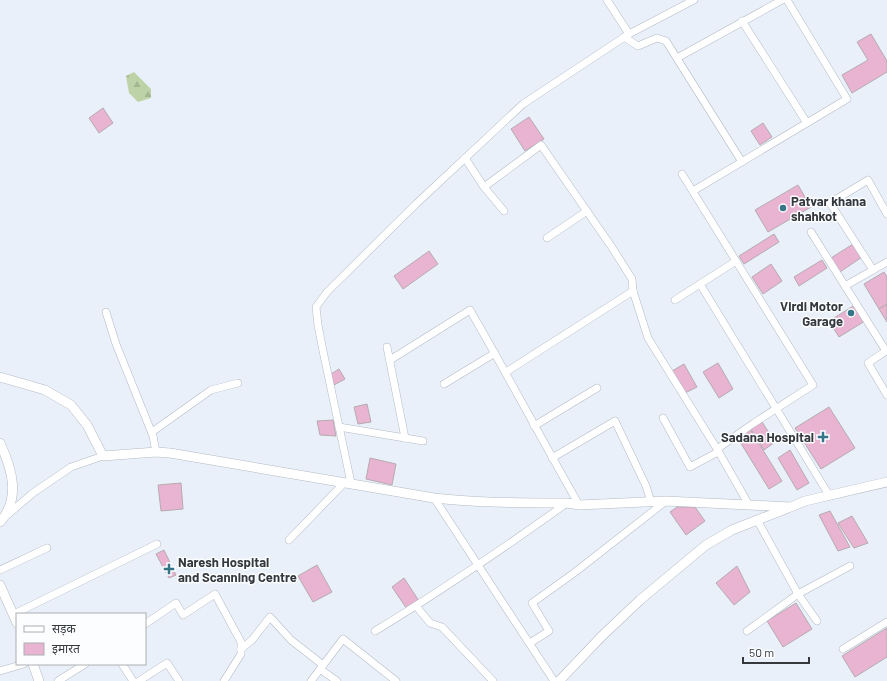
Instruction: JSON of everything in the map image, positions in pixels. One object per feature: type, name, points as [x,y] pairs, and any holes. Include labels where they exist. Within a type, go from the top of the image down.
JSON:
[{"type":"street","points":[[607,0],[626,35],[638,46],[657,38],[666,40],[742,162]]},
{"type":"street","points":[[348,483],[339,427],[318,325],[316,307],[327,292],[416,204],[523,104],[626,35],[694,0]]},
{"type":"street","points":[[677,58],[782,0]]},
{"type":"street","points":[[693,191],[847,99],[787,0]]},
{"type":"street","points":[[742,21],[807,123]]},
{"type":"street","points":[[484,187],[541,145],[632,279],[633,292],[648,338],[718,450],[749,505]]},
{"type":"street","points":[[465,158],[484,187],[504,211]]},
{"type":"street","points":[[663,418],[690,467],[718,450],[813,385],[682,174]]},
{"type":"street","points":[[873,270],[830,203],[868,180],[886,211]]},
{"type":"street","points":[[547,238],[587,211]]},
{"type":"street","points":[[811,232],[887,350],[868,363],[887,395]]},
{"type":"street","points":[[675,300],[736,261]]},
{"type":"street","points":[[845,286],[887,262]]},
{"type":"street","points":[[700,284],[829,495]]},
{"type":"street","points":[[506,372],[633,292]]},
{"type":"street","points":[[390,360],[470,310],[579,505]]},
{"type":"street","points":[[106,312],[116,344],[152,432],[156,452]]},
{"type":"street","points":[[387,347],[405,438]]},
{"type":"street","points":[[444,384],[495,353]]},
{"type":"street","points":[[0,377],[45,390],[71,405],[87,425],[103,456]]},
{"type":"street","points":[[152,432],[211,390],[238,384]]},
{"type":"street","points":[[534,426],[597,388]]},
{"type":"street","points":[[552,458],[615,421],[646,486],[651,502]]},
{"type":"street","points":[[339,427],[423,440]]},
{"type":"street","points":[[0,443],[12,475],[13,486],[9,508],[2,520]]},
{"type":"street","points":[[2,520],[33,493],[72,467],[103,456],[156,452],[192,456],[434,498],[498,504],[568,503],[579,505],[666,501],[791,507]]},
{"type":"street","points":[[559,681],[602,636],[640,600],[706,545],[732,530],[805,501],[887,482]]},
{"type":"street","points":[[289,540],[348,483]]},
{"type":"street","points":[[434,498],[554,681]]},
{"type":"street","points":[[530,643],[549,631],[532,603],[574,573],[666,501]]},
{"type":"street","points":[[374,631],[479,565],[568,503]]},
{"type":"street","points":[[757,520],[798,594],[817,622]]},
{"type":"street","points":[[26,613],[157,544]]},
{"type":"street","points":[[0,570],[47,548]]},
{"type":"street","points":[[747,631],[798,594],[850,566]]},
{"type":"street","points":[[0,585],[15,619]]},
{"type":"street","points":[[146,623],[176,603],[184,615],[215,594],[241,642],[241,654],[224,681]]},
{"type":"street","points":[[416,606],[430,623],[442,627],[493,681]]},
{"type":"street","points":[[241,649],[252,640],[270,617],[290,640],[337,681]]},
{"type":"street","points":[[843,649],[887,622]]},
{"type":"street","points":[[311,681],[343,639],[396,681]]},
{"type":"street","points":[[139,681],[167,663],[179,681]]},
{"type":"street","points":[[0,671],[21,665]]},
{"type":"street","points":[[33,665],[39,681]]},
{"type":"street","points":[[58,681],[83,665]]},
{"type":"street","points":[[123,665],[133,681]]},
{"type":"green space","points":[[134,72],[151,89],[151,98],[138,102],[129,93],[126,76]]},
{"type":"building","points":[[871,34],[887,61],[887,72],[852,93],[842,75],[868,60],[857,42]]},
{"type":"building","points":[[103,108],[113,123],[99,133],[89,118]]},
{"type":"building","points":[[529,117],[544,139],[525,151],[511,129]]},
{"type":"building","points":[[763,123],[772,137],[760,145],[751,131]]},
{"type":"building","name":"Patvar khana shahkot","points":[[798,185],[811,207],[768,232],[755,210]]},
{"type":"building","points":[[774,234],[779,242],[744,264],[739,256]]},
{"type":"building","points":[[853,244],[862,257],[840,272],[831,258]]},
{"type":"building","points":[[429,251],[438,264],[403,289],[394,276]]},
{"type":"building","points":[[822,260],[827,268],[799,286],[794,277]]},
{"type":"building","points":[[771,264],[782,281],[763,294],[752,277]]},
{"type":"building","points":[[884,272],[887,277],[887,304],[879,309],[864,284]]},
{"type":"building","points":[[887,304],[887,322],[879,309]]},
{"type":"building","name":"Virdi Motor Garage","points":[[855,305],[865,321],[839,337],[829,321]]},
{"type":"building","points":[[718,363],[733,389],[719,398],[703,372]]},
{"type":"building","points":[[684,364],[697,387],[685,393],[672,371]]},
{"type":"building","points":[[339,369],[345,379],[334,385],[331,374]]},
{"type":"building","points":[[367,404],[371,422],[358,424],[354,407]]},
{"type":"building","points":[[829,407],[855,448],[821,469],[795,428]]},
{"type":"building","points":[[333,420],[336,436],[320,435],[317,421]]},
{"type":"building","points":[[762,422],[775,442],[764,450],[751,429]]},
{"type":"building","points":[[750,429],[782,481],[769,489],[737,437]]},
{"type":"building","points":[[790,450],[809,483],[797,490],[778,458]]},
{"type":"building","points":[[370,458],[396,464],[392,485],[366,479]]},
{"type":"building","points":[[181,483],[183,509],[161,511],[158,485]]},
{"type":"building","points":[[677,507],[695,507],[705,521],[686,535],[670,512]]},
{"type":"building","points":[[830,511],[850,547],[838,551],[819,515]]},
{"type":"building","points":[[852,516],[868,543],[854,548],[838,523]]},
{"type":"building","points":[[164,550],[176,575],[169,578],[156,554]]},
{"type":"building","points":[[317,565],[332,592],[313,602],[298,576]]},
{"type":"building","points":[[737,566],[750,592],[734,605],[716,583]]},
{"type":"building","points":[[404,578],[419,601],[407,609],[392,587]]},
{"type":"building","points":[[796,603],[812,629],[783,647],[767,621]]},
{"type":"building","points":[[887,628],[887,657],[855,677],[842,656]]},
{"type":"place","name":"Patvar khana shahkot","points":[[783,208]]},
{"type":"place","name":"Virdi Motor Garage","points":[[851,313]]},
{"type":"place","name":"Sadana Hospital","points":[[823,437]]},
{"type":"place","name":"Naresh Hospital and Scanning Centre","points":[[169,569]]}]
